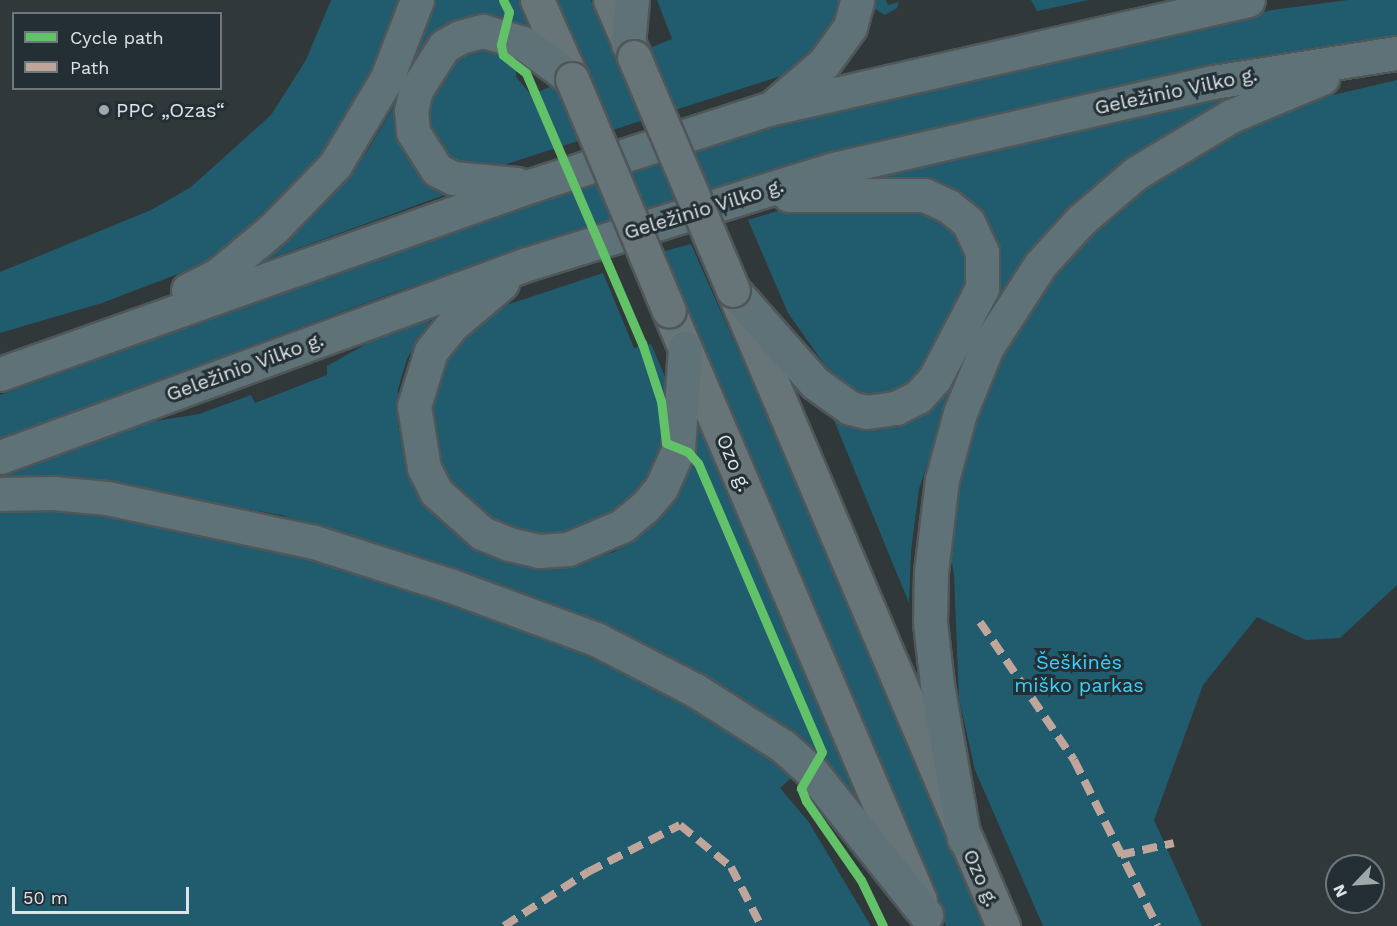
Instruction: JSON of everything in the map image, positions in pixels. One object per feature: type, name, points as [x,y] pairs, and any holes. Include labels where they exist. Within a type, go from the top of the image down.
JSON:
[{"type":"highway","points":[[112,332],[219,274],[316,187],[354,136],[387,78],[417,0]]},
{"type":"highway","points":[[631,50],[632,0]]},
{"type":"highway","points":[[770,109],[824,63],[850,27],[857,0]]},
{"type":"highway","points":[[0,374],[75,345],[533,185],[770,109],[1248,0]]},
{"type":"highway","points":[[533,185],[478,183],[453,178],[437,170],[413,132],[411,111],[416,90],[444,46],[460,36],[483,31],[523,43],[572,79]]},
{"type":"highway","points":[[964,839],[937,684],[930,622],[931,572],[942,480],[960,413],[987,347],[1040,265],[1082,220],[1136,173],[1231,116],[1282,92],[1390,55]]},
{"type":"highway","name":"Geležinio Vilko g.","points":[[0,457],[527,264],[833,169],[1213,82],[1390,55]]},
{"type":"highway","points":[[733,291],[830,397],[850,408],[884,412],[918,397],[935,378],[971,314],[985,276],[980,242],[968,222],[948,206],[924,195],[746,196]]},
{"type":"highway","points":[[527,264],[452,325],[431,351],[414,406],[424,468],[436,492],[482,533],[539,551],[568,549],[622,526],[645,507],[661,488],[678,450],[684,348]]},
{"type":"highway","points":[[0,357],[75,345]]},
{"type":"highway","points":[[0,494],[54,493],[107,498],[314,542],[449,585],[596,639],[695,690],[783,746],[812,772],[929,921]]},
{"type":"main road","name":"Ozo g.","points":[[537,0],[929,921]]},
{"type":"main road","name":"Ozo g.","points":[[610,0],[964,839],[1003,926]]},
{"type":"green space","points":[[331,0],[407,0],[396,39],[312,179],[228,249],[199,266],[102,303],[0,333],[0,272],[151,210],[191,187],[271,115],[306,60]]},
{"type":"green space","points":[[429,0],[519,0],[535,38],[487,20],[403,100],[458,190],[258,263],[300,230],[366,153],[398,99]]},
{"type":"green space","points":[[554,0],[591,0],[617,61],[672,39],[657,0],[845,0],[843,12],[801,67],[784,75],[488,170],[461,169],[428,139],[426,102],[453,59],[465,51],[496,45],[501,59],[516,71],[516,77],[531,95],[585,72]]},
{"type":"green space","points":[[874,0],[886,0],[888,5],[899,2],[897,8],[885,15],[875,9]]},
{"type":"green space","points":[[1031,0],[1089,0],[1037,11]]},
{"type":"green space","points":[[1348,0],[1397,0],[1397,35],[1280,53],[1074,97],[732,182],[398,291],[0,439],[0,395],[556,194],[714,143],[936,87],[1272,10]]},
{"type":"green space","name":"Šeškinės miško parkas","points":[[1397,80],[1397,585],[1340,638],[1306,640],[1257,617],[1203,685],[1154,820],[1202,926],[1043,926],[975,770],[959,699],[954,575],[945,522],[951,483],[1000,350],[1067,254],[1132,193],[1200,147],[1295,104]]},
{"type":"green space","points":[[1239,92],[1131,158],[1045,239],[993,304],[998,255],[984,220],[847,183]]},
{"type":"green space","points":[[801,204],[927,207],[960,228],[973,275],[920,378],[900,394],[860,399],[829,371],[788,313],[748,220]]},
{"type":"green space","points":[[691,244],[793,475],[983,926],[946,926],[759,489],[665,251]]},
{"type":"green space","points":[[603,273],[634,348],[651,344],[668,384],[661,468],[611,522],[545,537],[498,524],[477,512],[443,477],[428,416],[447,345],[494,309]]},
{"type":"green space","points":[[432,318],[407,359],[398,389],[398,425],[406,459],[421,491],[574,563],[614,552],[642,533],[665,506],[690,401],[865,814],[630,646],[493,583],[281,515],[97,482],[0,479],[0,475],[131,425],[199,414],[251,395],[255,403],[327,375],[327,366],[389,331]]},
{"type":"green space","points":[[958,373],[919,489],[911,551],[909,603],[831,413],[937,395]]},
{"type":"green space","points":[[43,508],[107,513],[350,565],[511,622],[643,682],[799,771],[780,788],[808,821],[871,926],[0,926],[0,510]]},
{"type":"marked path","points":[[980,622],[1074,760],[1157,926]]},
{"type":"marked path","points":[[504,926],[588,872],[680,825],[731,867],[761,926]]},
{"type":"marked path","points":[[1120,855],[1174,843]]},
{"type":"cycle path","points":[[503,0],[509,12],[501,45],[503,55],[526,73],[642,343],[661,401],[666,443],[688,452],[698,463],[822,752],[801,788],[806,801],[861,880],[883,926]]},
{"type":"place","name":"PPC „Ozas“","points":[[104,110]]}]
